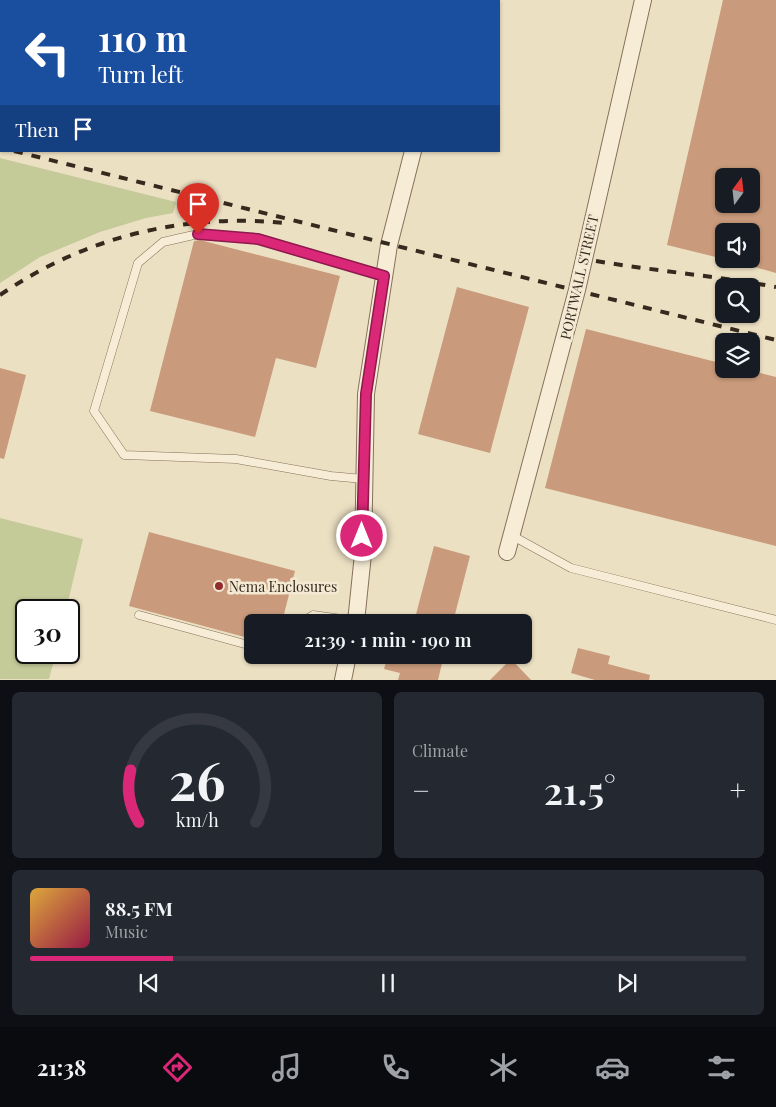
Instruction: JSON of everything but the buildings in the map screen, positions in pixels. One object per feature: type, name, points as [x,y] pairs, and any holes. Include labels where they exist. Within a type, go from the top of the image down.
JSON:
[{"type":"street","name":"PORTWALL STREET","points":[[506,552],[577,290],[643,0]]},
{"type":"street","points":[[357,614],[362,554],[366,394],[389,244],[413,152]]},
{"type":"street","points":[[343,680],[346,664]]},
{"type":"lane","points":[[363,479],[331,476],[236,459],[124,455],[94,411],[138,264],[163,242],[198,234],[258,239],[384,276]]},
{"type":"lane","points":[[511,535],[571,568],[776,620]]},
{"type":"lane","points":[[139,615],[244,644]]},
{"type":"green space","points":[[0,158],[176,202],[173,213],[146,218],[100,232],[40,257],[0,283]]},
{"type":"green space","points":[[0,518],[83,539],[69,599],[15,599],[15,664],[53,664],[49,679],[0,679]]},
{"type":"railway","points":[[18,152],[776,340]]},
{"type":"railway","points":[[0,295],[32,275],[66,258],[100,244],[136,234],[172,226],[209,222],[285,223]]},
{"type":"railway","points":[[596,261],[776,287]]},
{"type":"place","name":"Nema Enclosures","points":[[219,586]]},
{"type":"route","points":[[198,234],[258,239],[384,276],[366,394],[362,536]]}]
